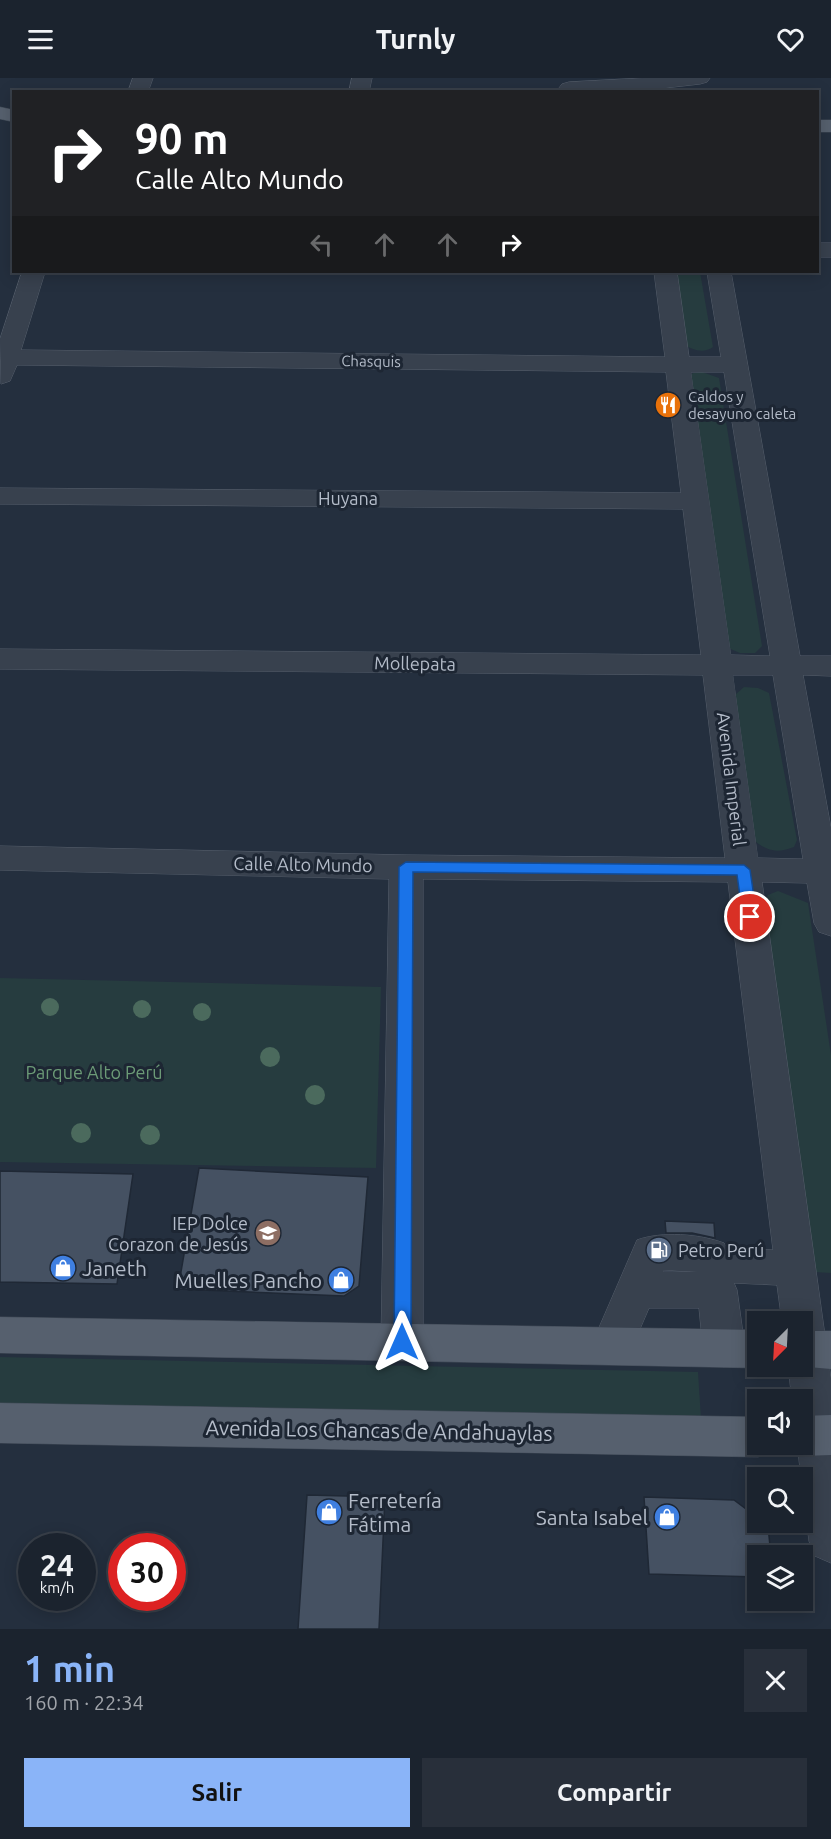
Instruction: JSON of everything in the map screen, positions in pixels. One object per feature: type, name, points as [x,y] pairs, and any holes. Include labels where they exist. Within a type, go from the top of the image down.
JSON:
[{"type":"main road","points":[[0,1335],[741,1349]]},
{"type":"main road","name":"Avenida Los Chancas de Andahuaylas","points":[[0,1423],[747,1437]]},
{"type":"street","points":[[569,86],[615,87],[700,78]]},
{"type":"street","points":[[3,368],[33,273]]},
{"type":"street","name":"Avenida Imperial","points":[[666,273],[795,1269],[803,1311]]},
{"type":"street","points":[[719,273],[831,923]]},
{"type":"street","name":"Chasquis","points":[[3,368],[735,365]]},
{"type":"street","name":"Huyana","points":[[0,496],[696,501]]},
{"type":"street","name":"Mollepata","points":[[0,659],[831,666]]},
{"type":"street","name":"Calle Alto Mundo","points":[[0,858],[406,867],[822,871]]},
{"type":"street","points":[[402,1342],[406,867]]},
{"type":"street","points":[[612,1346],[637,1290],[716,1277],[795,1269]]},
{"type":"street","points":[[716,1277],[741,1349]]},
{"type":"street","name":"Avenida Imperial","points":[[812,1377],[817,1436],[831,1541]]},
{"type":"green space","points":[[674,273],[700,273],[713,347],[698,350],[683,344]]},
{"type":"green space","points":[[702,372],[719,378],[762,646],[755,653],[740,653],[726,647],[688,378],[693,373]]},
{"type":"green space","points":[[744,687],[758,688],[769,693],[797,840],[794,847],[788,849],[778,851],[769,849],[755,841],[734,696]]},
{"type":"green space","points":[[778,891],[808,903],[831,1055],[831,1273],[814,1272],[763,903],[768,895]]},
{"type":"green space","name":"Parque Alto Perú","points":[[0,978],[381,987],[376,1168],[0,1162]]},
{"type":"green space","points":[[0,1357],[698,1372],[701,1419],[0,1404]]},
{"type":"building","points":[[199,1168],[368,1177],[359,1286],[344,1296],[178,1289]]},
{"type":"building","points":[[0,1171],[133,1174],[117,1284],[0,1282]]},
{"type":"building","points":[[665,1221],[714,1223],[715,1238],[692,1233],[666,1233]]},
{"type":"building","points":[[307,1495],[385,1497],[379,1629],[298,1629]]},
{"type":"building","points":[[644,1497],[734,1500],[747,1510],[747,1533],[769,1533],[770,1545],[747,1545],[747,1577],[649,1574]]},
{"type":"place","name":"Caldos y desayuno caleta","points":[[668,405]]},
{"type":"place","name":"IEP Dolce Corazon de Jesús","points":[[268,1233]]},
{"type":"place","name":"Petro Perú","points":[[659,1250]]},
{"type":"place","name":"Janeth","points":[[63,1268]]},
{"type":"place","name":"Muelles Pancho","points":[[341,1280]]},
{"type":"place","name":"Ferretería Fátima","points":[[329,1512]]},
{"type":"place","name":"Santa Isabel","points":[[667,1517]]},
{"type":"route","points":[[402,1342],[406,867],[744,870],[750,917]]}]
